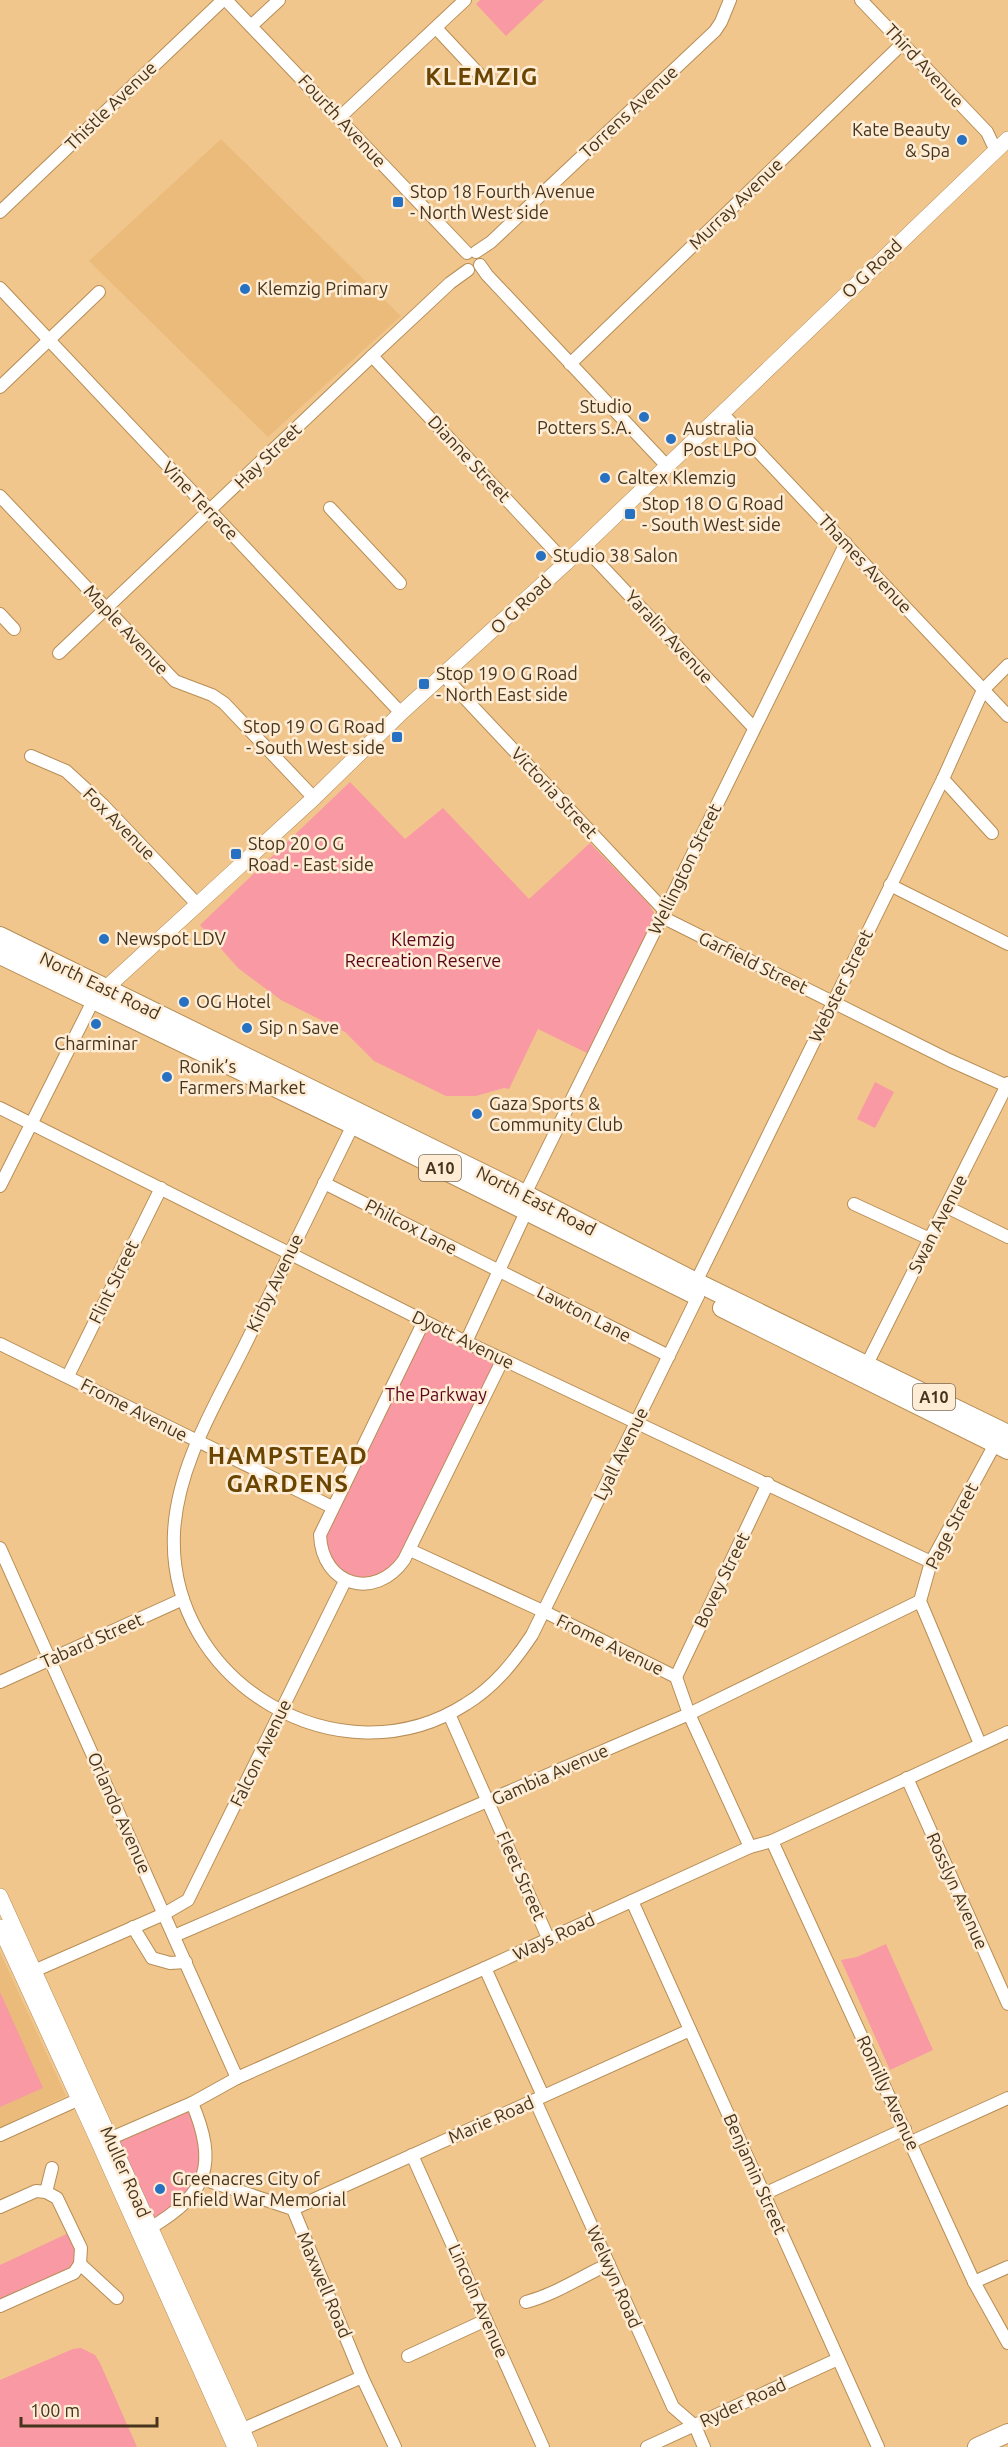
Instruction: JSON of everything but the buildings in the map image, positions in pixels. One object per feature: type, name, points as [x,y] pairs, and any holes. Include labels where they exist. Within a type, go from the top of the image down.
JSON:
[{"type":"highway","name":"North East Road","points":[[0,936],[100,994],[1003,1440]]},
{"type":"highway","name":"North East Road","points":[[0,955],[100,994]]},
{"type":"highway","points":[[976,2447],[1008,2433]]},
{"type":"main road","name":"O G Road","points":[[100,994],[314,798],[401,713],[566,563],[1008,139]]},
{"type":"main road","name":"Muller Road","points":[[0,1896],[28,1973],[105,2140],[236,2437],[250,2447]]},
{"type":"main road","name":"Muller Road","points":[[0,1927],[28,1973]]},
{"type":"main road","name":"Muller Road","points":[[105,2140],[150,2228],[236,2437]]},
{"type":"street","name":"Fourth Avenue","points":[[224,0],[339,118],[457,243],[473,263],[666,465]]},
{"type":"street","name":"Thistle Avenue","points":[[0,212],[224,0]]},
{"type":"street","points":[[251,26],[279,0]]},
{"type":"street","points":[[339,118],[465,0]]},
{"type":"street","name":"Torrens Avenue","points":[[473,263],[491,242],[715,31],[722,22],[730,0]]},
{"type":"street","name":"Third Avenue","points":[[861,0],[987,132],[996,151]]},
{"type":"street","points":[[436,28],[479,74]]},
{"type":"street","name":"Murray Avenue","points":[[570,364],[902,44]]},
{"type":"street","name":"Third Avenue","points":[[987,132],[1008,139]]},
{"type":"street","name":"Hay Street","points":[[59,653],[473,263]]},
{"type":"street","name":"Vine Terrace","points":[[0,288],[401,713]]},
{"type":"street","points":[[0,387],[99,292]]},
{"type":"street","name":"Dianne Street","points":[[372,356],[566,563]]},
{"type":"street","name":"Thames Avenue","points":[[722,413],[1008,716]]},
{"type":"street","name":"Maple Avenue","points":[[0,496],[175,681],[212,695],[224,703],[314,798]]},
{"type":"street","points":[[330,508],[400,583]]},
{"type":"street","name":"Wellington Street","points":[[466,1342],[499,1271],[526,1203],[663,914],[846,543]]},
{"type":"street","name":"Yaralin Avenue","points":[[583,546],[754,728]]},
{"type":"street","points":[[0,614],[14,629]]},
{"type":"street","points":[[983,690],[1008,665]]},
{"type":"street","name":"Victoria Street","points":[[444,676],[663,914]]},
{"type":"street","name":"Webster Street","points":[[697,1289],[833,1002],[943,779],[983,690]]},
{"type":"street","name":"Fox Avenue","points":[[31,756],[66,771],[103,805],[198,905]]},
{"type":"street","points":[[943,779],[992,833]]},
{"type":"street","points":[[890,885],[1008,944]]},
{"type":"street","name":"Garfield Street","points":[[663,914],[833,1002],[1007,1084]]},
{"type":"street","points":[[0,1186],[100,994]]},
{"type":"street","name":"Swan Avenue","points":[[865,1370],[930,1239],[1002,1109],[1007,1084]]},
{"type":"street","name":"Dyott Avenue","points":[[0,1108],[466,1342],[931,1562]]},
{"type":"street","name":"Kirby Avenue","points":[[281,1711],[247,1690],[217,1663],[194,1627],[183,1599],[176,1566],[173,1534],[178,1500],[198,1442],[356,1119]]},
{"type":"street","name":"Philcox Lane","points":[[324,1183],[499,1271]]},
{"type":"street","name":"Flint Street","points":[[68,1376],[161,1188]]},
{"type":"street","points":[[854,1204],[930,1239]]},
{"type":"street","points":[[947,1207],[1008,1237]]},
{"type":"street","name":"Lawton Lane","points":[[499,1271],[669,1356]]},
{"type":"street","name":"Lyall Avenue","points":[[281,1711],[319,1726],[367,1732],[410,1727],[449,1714],[483,1693],[507,1669],[532,1635],[669,1356],[697,1289]]},
{"type":"street","points":[[424,1321],[320,1535],[320,1546],[328,1564],[345,1581],[369,1583],[389,1577],[398,1569],[410,1550],[503,1359]]},
{"type":"street","name":"Frome Avenue","points":[[0,1344],[332,1507]]},
{"type":"street","name":"Page Street","points":[[920,1601],[931,1562],[1003,1440]]},
{"type":"street","name":"Bovey Street","points":[[676,1677],[768,1483]]},
{"type":"street","name":"Orlando Avenue","points":[[0,1548],[237,2078]]},
{"type":"street","name":"Frome Avenue","points":[[410,1550],[543,1611],[676,1677],[689,1714],[750,1847]]},
{"type":"street","name":"Falcon Avenue","points":[[28,1973],[164,1914],[188,1900],[345,1581]]},
{"type":"street","name":"Tabard Street","points":[[0,1682],[183,1599]]},
{"type":"street","points":[[920,1601],[980,1744]]},
{"type":"street","name":"Gambia Avenue","points":[[174,1936],[689,1714],[920,1601]]},
{"type":"street","name":"Fleet Street","points":[[449,1714],[549,1940]]},
{"type":"street","name":"Ways Road","points":[[105,2140],[192,2103],[237,2078],[549,1940],[750,1847],[772,1841],[1008,1732]]},
{"type":"street","name":"Rosslyn Avenue","points":[[907,1778],[1008,2004]]},
{"type":"street","name":"Romilly Avenue","points":[[772,1841],[974,2282],[1008,2343]]},
{"type":"street","name":"Benjamin Street","points":[[632,1901],[878,2447]]},
{"type":"street","points":[[133,1927],[152,1958],[170,1963],[186,1962]]},
{"type":"street","name":"Welwyn Road","points":[[485,1968],[609,2264],[673,2407],[695,2426],[704,2447]]},
{"type":"street","name":"Marie Road","points":[[293,2210],[690,2030]]},
{"type":"street","points":[[0,2135],[85,2097]]},
{"type":"street","points":[[911,2142],[1008,2098]]},
{"type":"street","points":[[150,2228],[171,2216],[186,2202],[202,2179],[207,2153],[202,2127],[192,2103]]},
{"type":"street","points":[[764,2194],[905,2129]]},
{"type":"street","name":"Lincoln Avenue","points":[[412,2155],[543,2447]]},
{"type":"street","points":[[46,2192],[52,2168]]},
{"type":"street","name":"Maxwell Road","points":[[202,2179],[293,2210],[362,2377],[394,2447]]},
{"type":"street","points":[[0,2207],[36,2191],[46,2192],[57,2199],[81,2248],[80,2264],[74,2273],[0,2306]]},
{"type":"street","points":[[80,2264],[117,2298]]},
{"type":"street","points":[[525,2302],[561,2290],[580,2277],[609,2264]]},
{"type":"street","points":[[974,2282],[1008,2267]]},
{"type":"street","points":[[408,2356],[486,2319]]},
{"type":"street","name":"Ryder Road","points":[[647,2447],[838,2359]]},
{"type":"street","points":[[236,2437],[362,2377]]},
{"type":"shaded area","name":"Klemzig Primary","points":[[221,139],[401,316],[268,437],[89,261]]},
{"type":"shaded area","points":[[0,1952],[66,2096],[0,2128]]},
{"type":"green space","points":[[480,0],[544,0],[506,36],[476,4]]},
{"type":"green space","name":"Klemzig Recreation Reserve","points":[[350,782],[405,839],[443,808],[529,899],[590,843],[649,904],[654,913],[651,926],[589,1054],[538,1029],[509,1089],[504,1088],[476,1096],[446,1096],[374,1061],[345,1032],[281,1000],[238,968],[200,925]]},
{"type":"green space","points":[[875,1082],[894,1092],[875,1128],[857,1119]]},
{"type":"green space","name":"The Parkway","points":[[424,1321],[503,1360],[401,1564],[385,1579],[345,1581],[324,1558],[323,1525]]},
{"type":"green space","points":[[886,1944],[933,2050],[890,2070],[841,1960],[857,1957]]},
{"type":"green space","points":[[0,1992],[43,2088],[0,2107]]},
{"type":"green space","points":[[192,2103],[202,2127],[203,2179],[150,2228],[110,2138]]},
{"type":"green space","points":[[73,2231],[80,2264],[0,2306],[0,2265]]},
{"type":"green space","points":[[81,2348],[95,2355],[100,2363],[137,2447],[0,2447],[0,2380],[73,2349]]},
{"type":"place","name":"Kate Beauty & Spa","points":[[962,140]]},
{"type":"place","name":"Stop 18 Fourth Avenue - North West side","points":[[398,202]]},
{"type":"place","name":"Klemzig Primary","points":[[245,289]]},
{"type":"place","name":"Studio Potters S.A.","points":[[644,417]]},
{"type":"place","name":"Australia Post LPO","points":[[671,439]]},
{"type":"place","name":"Caltex Klemzig","points":[[605,478]]},
{"type":"place","name":"Stop 18 O G Road - South West side","points":[[630,514]]},
{"type":"place","name":"Studio 38 Salon","points":[[541,556]]},
{"type":"place","name":"Stop 19 O G Road - North East side","points":[[424,684]]},
{"type":"place","name":"Stop 19 O G Road - South West side","points":[[397,737]]},
{"type":"place","name":"Stop 20 O G Road - East side","points":[[236,854]]},
{"type":"place","name":"Newspot LDV","points":[[104,939]]},
{"type":"place","name":"OG Hotel","points":[[184,1002]]},
{"type":"place","name":"Charminar","points":[[96,1024]]},
{"type":"place","name":"Sip n Save","points":[[247,1028]]},
{"type":"place","name":"Ronik’s Farmers Market","points":[[167,1077]]},
{"type":"place","name":"Gaza Sports & Community Club","points":[[477,1114]]},
{"type":"place","name":"Greenacres City of Enfield War Memorial","points":[[160,2189]]},
{"type":"district","name":"KLEMZIG","points":[[482,77]]},
{"type":"district","name":"HAMPSTEAD GARDENS","points":[[288,1470]]}]
